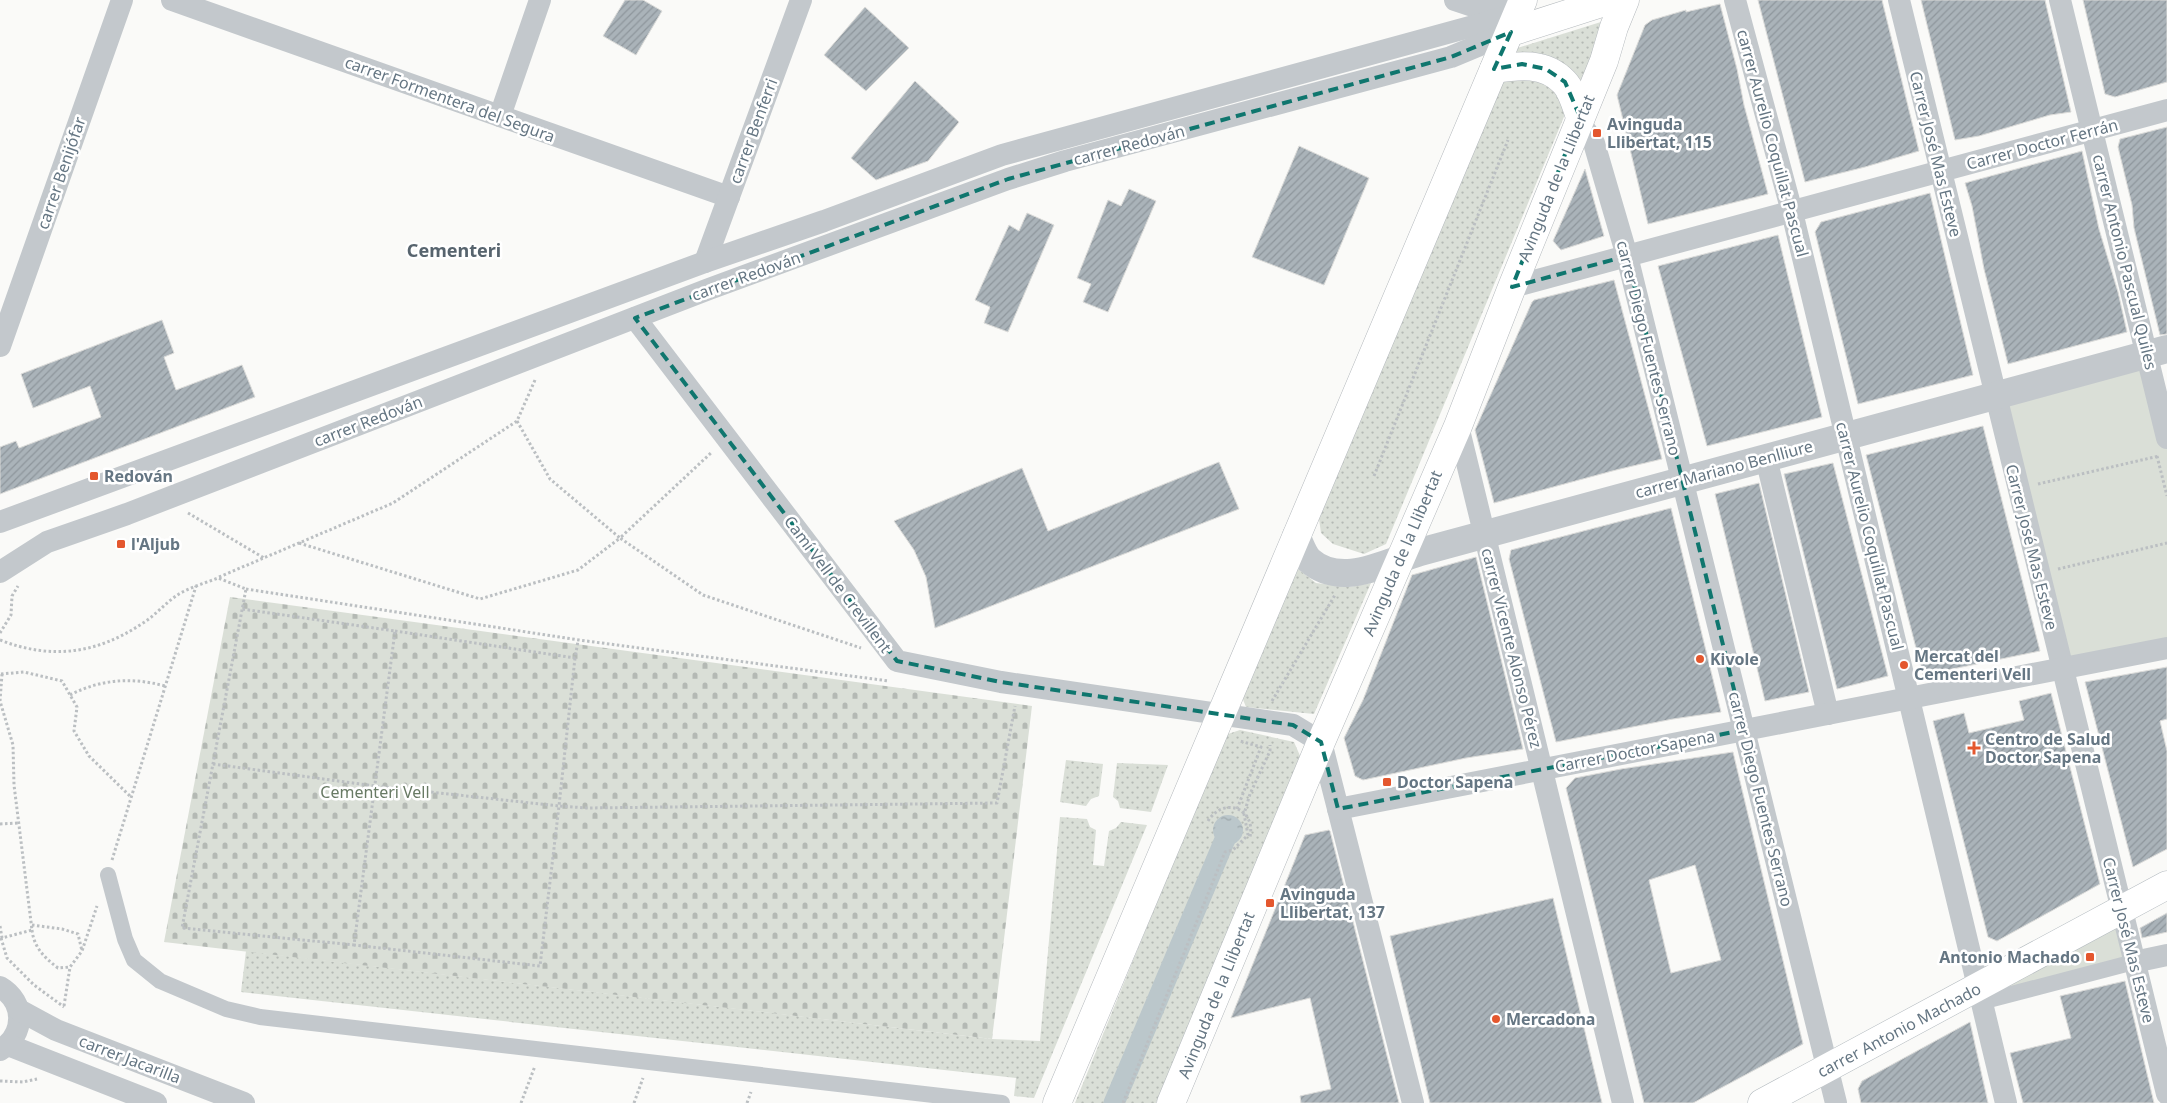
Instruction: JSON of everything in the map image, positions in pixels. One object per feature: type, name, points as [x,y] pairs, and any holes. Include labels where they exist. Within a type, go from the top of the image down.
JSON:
[{"type":"main road","points":[[1057,1103],[1518,13],[1610,0]]},
{"type":"main road","name":"Avinguda de la Llibertat","points":[[1171,1103],[1321,742],[1458,426],[1557,174],[1604,61],[1614,27],[1625,0]]},
{"type":"main road","points":[[1494,68],[1522,64],[1546,69],[1564,82],[1580,120]]},
{"type":"main road","name":"carrer Antonio Machado","points":[[1762,1103],[1827,1068],[1979,994],[2030,959],[2167,885]]},
{"type":"street","name":"carrer Benijófar","points":[[0,346],[122,0]]},
{"type":"street","name":"carrer Formentera del Segura","points":[[172,0],[729,197]]},
{"type":"street","name":"carrer Benferri","points":[[705,262],[801,0]]},
{"type":"street","points":[[1455,0],[1470,5],[1518,13]]},
{"type":"street","name":"carrer Aurelio Coquillat Pascual","points":[[1735,0],[1792,212],[2006,1103]]},
{"type":"street","name":"Carrer José Mas Esteve","points":[[1899,0],[2167,1094]]},
{"type":"street","name":"carrer Antonio Pascual Quiles","points":[[2060,0],[2092,130],[2157,352],[2160,447]]},
{"type":"street","points":[[500,116],[534,3]]},
{"type":"street","name":"carrer Redován","points":[[0,522],[705,262],[824,221],[1002,155],[1518,13]]},
{"type":"street","name":"carrer Redován","points":[[0,572],[47,542],[136,511],[635,318],[1008,179],[1065,161],[1451,57],[1518,13]]},
{"type":"street","name":"Carrer Doctor Ferrán","points":[[1512,287],[2167,110]]},
{"type":"street","name":"carrer Diego Fuentes Serrano","points":[[1580,120],[1594,143],[1627,256],[1836,1103]]},
{"type":"street","name":"Camí Vell de Crevillent","points":[[635,318],[897,661],[1001,682],[1293,724],[1321,742]]},
{"type":"street","name":"carrer Mariano Benlliure","points":[[1296,536],[1308,559],[1327,571],[1359,573],[1400,558],[1484,534],[2157,352]]},
{"type":"street","name":"carrer Vicente Alonso Pérez","points":[[1458,426],[1623,1103]]},
{"type":"street","points":[[1766,458],[1828,714]]},
{"type":"street","name":"Carrer Doctor Sapena","points":[[1338,809],[2167,648]]},
{"type":"street","points":[[1321,742],[1413,1103]]},
{"type":"street","points":[[108,875],[125,939],[134,960],[160,982],[226,1009],[260,1017],[1002,1103]]},
{"type":"street","points":[[1979,994],[2167,955]]},
{"type":"street","points":[[2,986],[15,1001],[19,1010],[18,1029],[4,1048]]},
{"type":"street","name":"carrer Jacarilla","points":[[19,1010],[56,1030],[244,1103]]},
{"type":"street","name":"carrer Jacarilla","points":[[4,1048],[156,1103]]},
{"type":"path","points":[[1374,476],[1508,140]]},
{"type":"path","points":[[0,640],[36,651],[54,653],[75,652],[126,634],[145,622],[179,594],[393,503],[517,422],[534,381],[542,377]]},
{"type":"path","points":[[517,422],[550,479],[620,538],[703,595],[897,661]]},
{"type":"path","points":[[299,543],[480,599],[578,570],[620,538],[727,438]]},
{"type":"path","points":[[2160,447],[2167,454]]},
{"type":"path","points":[[2018,488],[2160,447]]},
{"type":"path","points":[[2160,447],[2167,496]]},
{"type":"path","points":[[184,510],[264,558]]},
{"type":"path","points":[[2038,573],[2167,543]]},
{"type":"path","points":[[218,578],[246,589],[578,640],[899,683]]},
{"type":"path","points":[[64,1006],[70,967],[82,951],[108,875],[196,586]]},
{"type":"path","points":[[246,589],[182,928],[540,966],[578,640]]},
{"type":"path","points":[[1264,700],[1273,701],[1336,592]]},
{"type":"path","points":[[242,609],[575,658]]},
{"type":"path","points":[[0,633],[11,615]]},
{"type":"path","points":[[354,945],[395,631]]},
{"type":"path","points":[[70,967],[58,968],[44,957],[34,940],[14,785],[12,745],[0,701],[1,674],[24,672],[62,681],[77,707],[74,731],[89,756],[132,797]]},
{"type":"path","points":[[70,695],[89,685],[118,681],[147,681],[165,686]]},
{"type":"path","points":[[213,764],[375,786],[587,808],[997,803],[1016,698]]},
{"type":"path","points":[[1237,809],[1261,747],[1240,740]]},
{"type":"path","points":[[1123,1103],[1225,852],[1233,850],[1248,835],[1244,814],[1250,794],[1270,751],[1270,745]]},
{"type":"path","points":[[1208,821],[1218,810],[1226,807],[1237,809],[1250,822],[1250,837]]},
{"type":"path","points":[[0,824],[19,823]]},
{"type":"path","points":[[32,925],[62,929],[78,934],[82,951]]},
{"type":"path","points":[[0,926],[2,938],[32,930]]},
{"type":"path","points":[[521,1103],[542,1049]]},
{"type":"path","points":[[634,1103],[649,1061]]},
{"type":"highlighted area","points":[[1511,32],[1494,69],[1522,64],[1546,69],[1565,82],[1580,117],[1512,287],[1627,256],[1744,730],[1338,809],[1321,742],[1293,725],[1001,682],[897,661],[635,318],[1008,179],[1451,57]]},
{"type":"green space","points":[[1604,21],[1578,91],[1509,60],[1514,49]]},
{"type":"green space","points":[[1511,76],[1551,78],[1566,112],[1386,544],[1364,554],[1333,544],[1321,533],[1318,512],[1495,90]]},
{"type":"green space","points":[[2147,355],[2167,437],[2167,648],[2062,669],[1995,396]]},
{"type":"green space","points":[[1297,568],[1316,583],[1349,587],[1371,583],[1314,714],[1246,707],[1242,697]]},
{"type":"green space","name":"Cementeri Vell","points":[[230,597],[1032,706],[992,1039],[164,942]]},
{"type":"green space","points":[[1240,730],[1294,742],[1301,758],[1156,1103],[1075,1103],[1225,735]]},
{"type":"green space","points":[[1066,760],[1103,764],[1099,796],[1091,799],[1086,806],[1060,802]]},
{"type":"green space","points":[[1117,763],[1168,765],[1151,812],[1120,808],[1118,801],[1113,797]]},
{"type":"green space","points":[[1060,817],[1087,819],[1090,827],[1096,830],[1093,865],[1104,866],[1109,831],[1116,828],[1121,822],[1147,825],[1034,1098],[1014,1096],[1016,1078],[241,992],[246,951],[992,1039],[1040,1041]]},
{"type":"green space","points":[[2118,916],[2129,959],[1988,992]]},
{"type":"water","points":[[1228,815],[1234,816],[1242,824],[1242,836],[1234,844],[1228,845],[1222,844],[1214,836],[1213,830],[1214,824],[1222,816]]},
{"type":"building","points":[[625,0],[643,0],[662,11],[636,55],[603,36]]},
{"type":"building","points":[[1758,0],[1882,0],[1919,151],[1805,182]]},
{"type":"building","points":[[1921,0],[2045,0],[2071,112],[2050,115],[1979,136],[1955,140]]},
{"type":"building","points":[[2083,0],[2167,0],[2167,82],[2115,97],[2105,94]]},
{"type":"building","points":[[1720,4],[1768,194],[1648,224],[1617,95],[1645,25],[1652,20],[1686,10],[1686,12]]},
{"type":"building","points":[[865,7],[909,48],[866,91],[824,55]]},
{"type":"building","points":[[915,81],[959,122],[928,161],[876,180],[851,158]]},
{"type":"building","points":[[2167,127],[2167,334],[2160,335],[2134,228],[2132,205],[2118,147],[2120,139]]},
{"type":"building","points":[[1299,146],[1369,178],[1324,285],[1252,257]]},
{"type":"building","points":[[2082,151],[2099,229],[2118,292],[2127,332],[2008,364],[1965,183]]},
{"type":"building","points":[[1585,169],[1604,236],[1561,250],[1553,241]]},
{"type":"building","points":[[1129,189],[1156,201],[1108,312],[1083,302],[1091,284],[1077,278],[1108,200],[1121,206]]},
{"type":"building","points":[[1930,193],[1973,375],[1858,404],[1815,232],[1821,222]]},
{"type":"building","points":[[1027,213],[1054,225],[1008,332],[984,323],[990,307],[975,300],[1009,225],[1019,231]]},
{"type":"building","points":[[1778,235],[1822,417],[1707,446],[1658,266]]},
{"type":"building","points":[[1614,280],[1662,459],[1494,503],[1475,430],[1532,302]]},
{"type":"building","points":[[162,320],[174,353],[164,357],[176,390],[242,365],[255,397],[0,494],[0,447],[16,441],[19,448],[101,417],[90,386],[33,408],[21,374]]},
{"type":"building","points":[[1983,426],[2040,651],[1923,675],[1866,455]]},
{"type":"building","points":[[1219,462],[1239,509],[935,628],[926,577],[914,550],[894,521],[1022,468],[1048,531]]},
{"type":"building","points":[[1833,463],[1888,676],[1837,689],[1784,474]]},
{"type":"building","points":[[1759,483],[1809,692],[1765,701],[1715,494]]},
{"type":"building","points":[[1671,508],[1721,712],[1673,719],[1556,742],[1509,559],[1511,550]]},
{"type":"building","points":[[1476,557],[1523,749],[1466,758],[1363,780],[1355,776],[1344,738],[1363,700],[1412,575]]},
{"type":"building","points":[[2167,667],[2167,719],[2160,721],[2167,751],[2167,849],[2133,867],[2085,682]]},
{"type":"building","points":[[2051,693],[2100,884],[1997,941],[1988,937],[1933,721],[1964,713],[1969,733],[2024,720],[2019,701]]},
{"type":"building","points":[[1733,752],[1803,1044],[1693,1103],[1644,1103],[1566,788],[1575,778]],"holes":[[[1695,865],[1721,960],[1671,973],[1649,880]]]},
{"type":"building","points":[[1329,830],[1399,1103],[1301,1103],[1300,1096],[1331,1089],[1310,998],[1231,1018],[1305,835]]},
{"type":"building","name":"Mercadona","points":[[1553,898],[1602,1103],[1430,1103],[1390,936]]},
{"type":"building","points":[[2167,913],[2167,932],[2142,938],[2140,928]]},
{"type":"building","points":[[2125,981],[2154,1103],[2023,1103],[2010,1053],[2071,1038],[2060,996]]},
{"type":"building","points":[[1970,1022],[1988,1103],[1861,1103],[1858,1089],[1862,1081]]},
{"type":"waterway","points":[[1114,1103],[1226,837]]},
{"type":"place","name":"Avinguda Llibertat, 115","points":[[1597,133]]},
{"type":"place","name":"Redován","points":[[94,476]]},
{"type":"place","name":"l'Aljub","points":[[121,544]]},
{"type":"place","name":"Kivole","points":[[1700,659]]},
{"type":"place","name":"Mercat del Cementeri Vell","points":[[1904,665]]},
{"type":"place","name":"Centro de Salud Doctor Sapena","points":[[1974,748]]},
{"type":"place","name":"Doctor Sapena","points":[[1387,782]]},
{"type":"place","name":"Avinguda Llibertat, 137","points":[[1270,903]]},
{"type":"place","name":"Antonio Machado","points":[[2090,957]]},
{"type":"place","name":"Mercadona","points":[[1496,1019]]},
{"type":"district","name":"Cementeri","points":[[454,251]]}]
